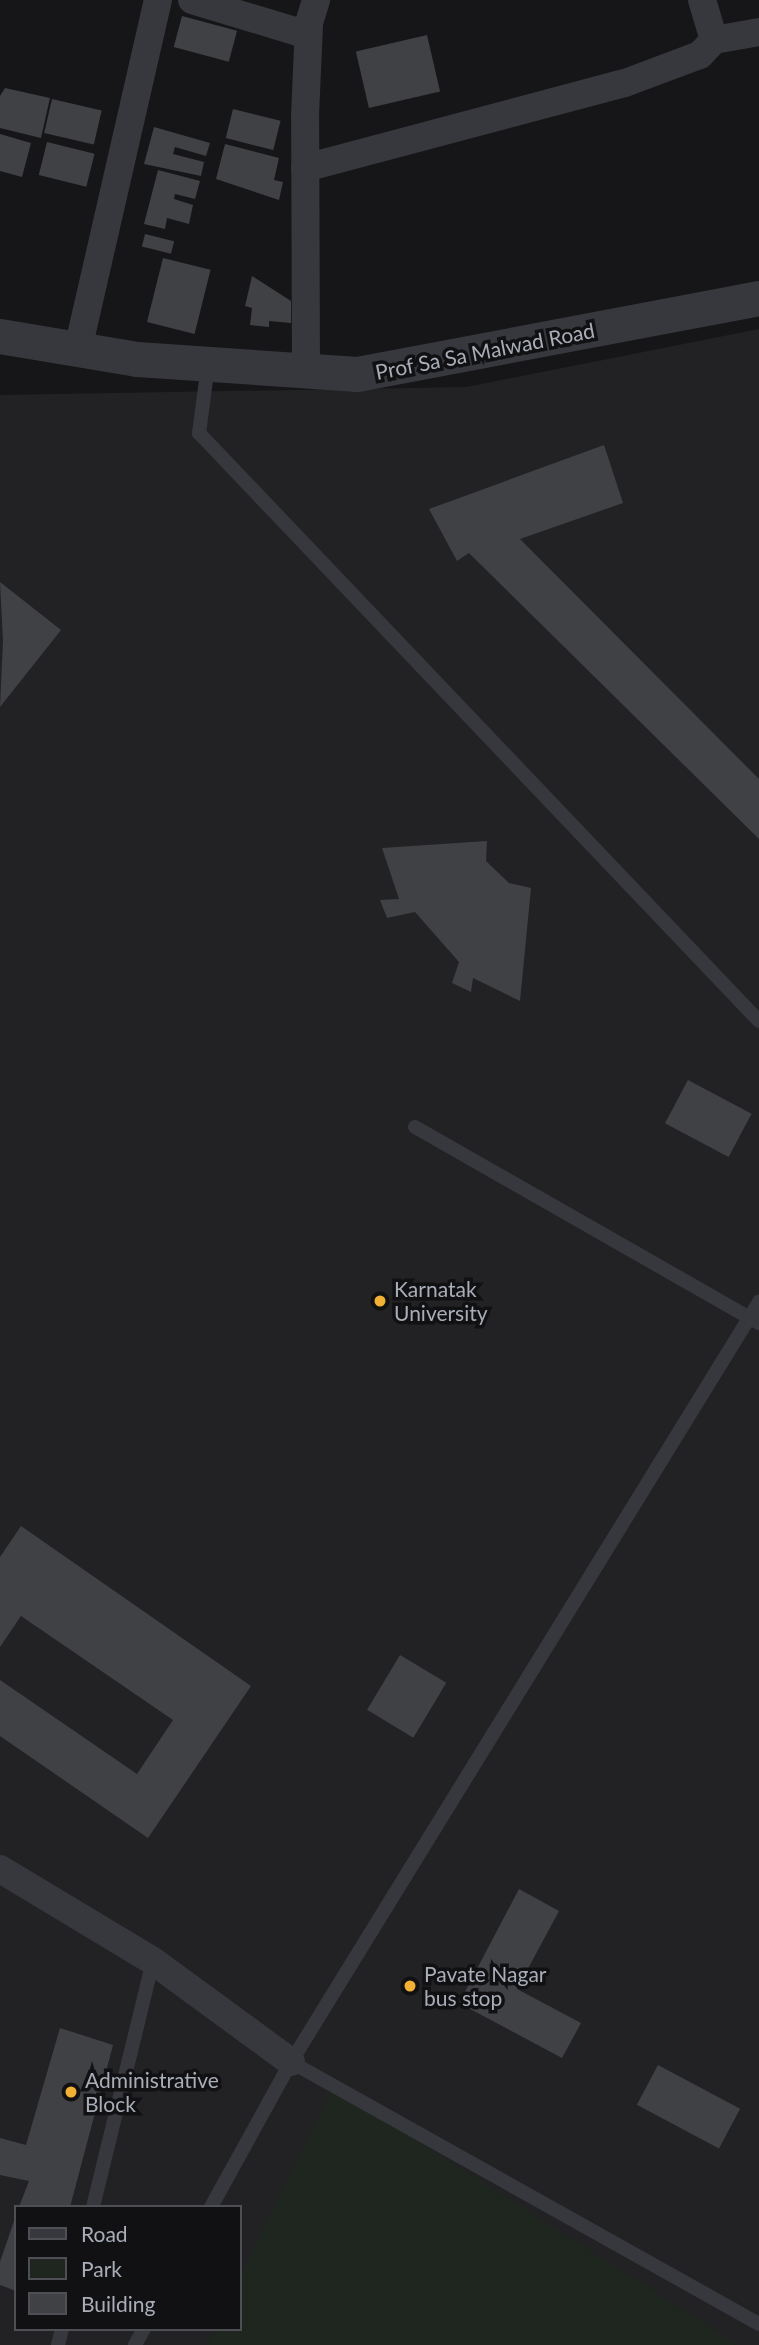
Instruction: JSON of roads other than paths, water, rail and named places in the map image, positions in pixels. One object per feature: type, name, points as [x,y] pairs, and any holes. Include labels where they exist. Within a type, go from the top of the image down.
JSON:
[{"type":"street","points":[[78,349],[158,0]]},
{"type":"street","points":[[192,0],[308,35]]},
{"type":"street","points":[[306,371],[305,168],[308,35],[316,0]]},
{"type":"street","points":[[702,0],[714,40]]},
{"type":"street","points":[[305,168],[625,83],[700,55],[714,40],[759,33]]},
{"type":"street","name":"Prof Sa Sa Malwad Road","points":[[0,336],[78,349],[209,364],[357,374],[413,367],[759,298]]},
{"type":"street","points":[[0,1869],[153,1961],[291,2062]]},
{"type":"lane","points":[[209,364],[199,433],[759,1021]]},
{"type":"lane","points":[[415,1127],[753,1320]]},
{"type":"lane","points":[[212,2205],[291,2062],[753,1320],[759,1302]]},
{"type":"lane","points":[[93,2205],[153,1961]]},
{"type":"lane","points":[[291,2062],[759,2324]]},
{"type":"place","name":"Karnatak University","points":[[380,1301]]},
{"type":"place","name":"Pavate Nagar bus stop","points":[[410,1986]]},
{"type":"place","name":"Administrative Block","points":[[71,2092]]}]
